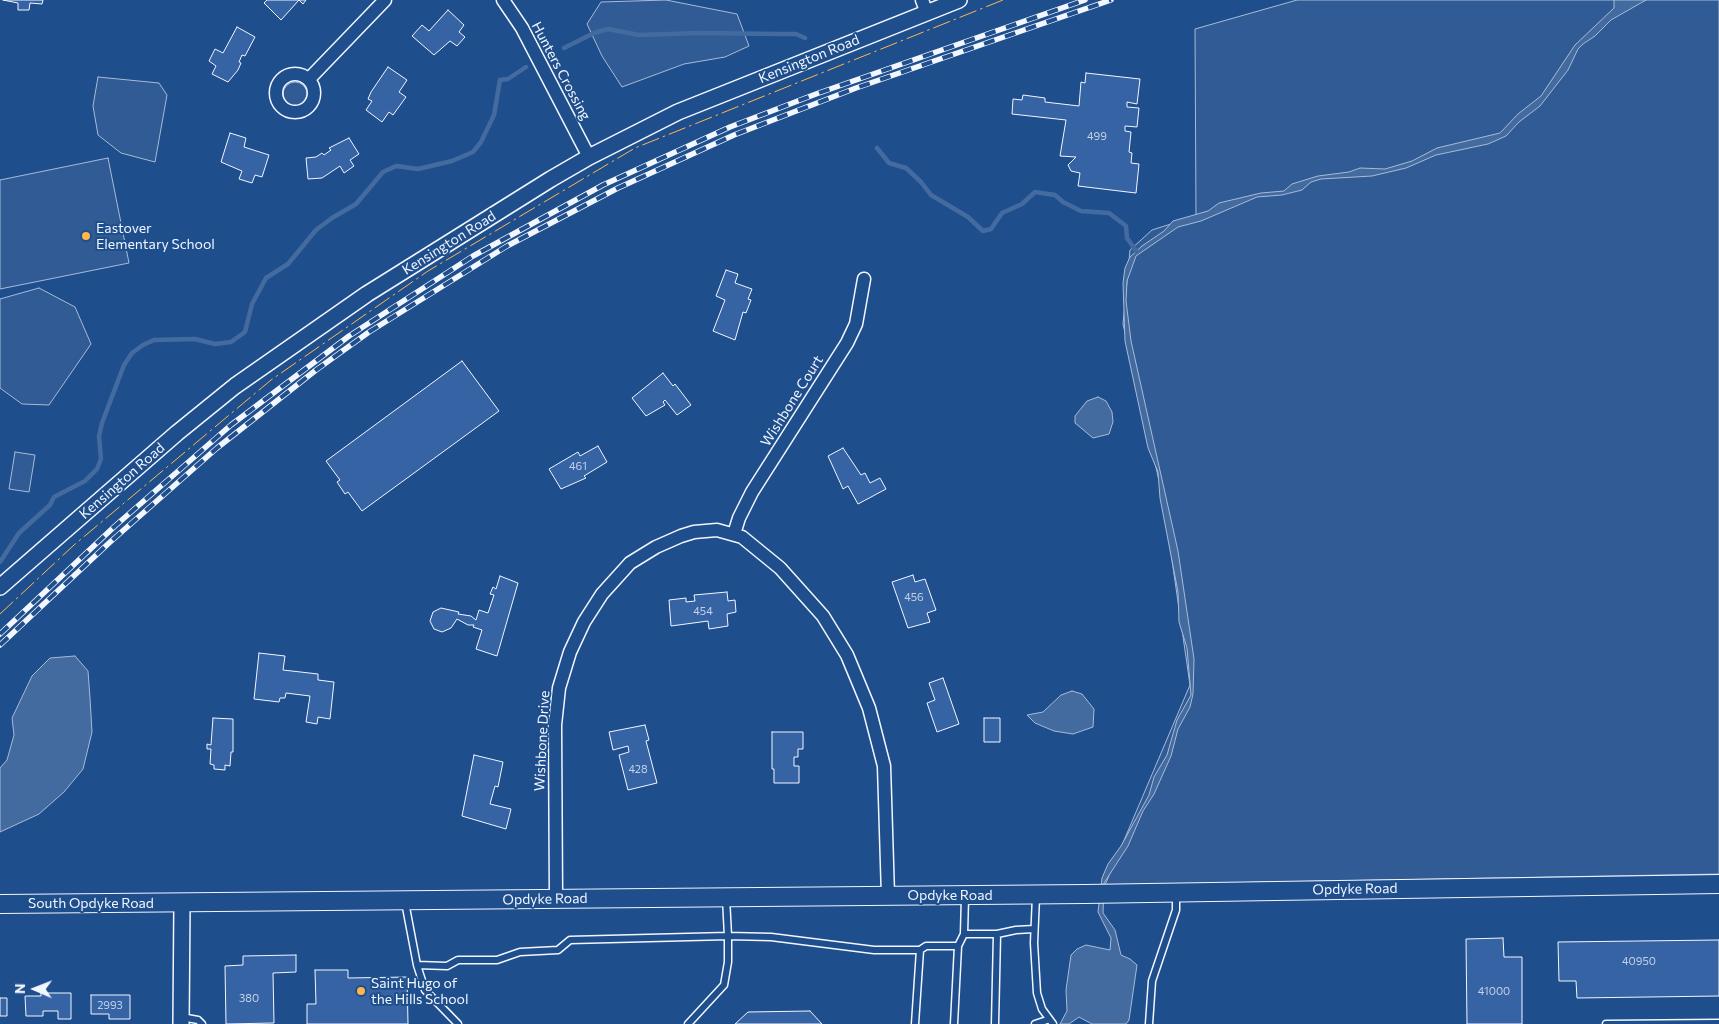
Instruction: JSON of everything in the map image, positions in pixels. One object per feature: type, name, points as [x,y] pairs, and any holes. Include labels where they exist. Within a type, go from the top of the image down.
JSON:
[{"type":"main road","name":"Opdyke Road","points":[[182,903],[965,896],[1719,884]]},
{"type":"main road","name":"South Opdyke Road","points":[[0,904],[182,903]]},
{"type":"street","points":[[309,79],[385,0]]},
{"type":"street","name":"Hunters Crossing","points":[[503,0],[525,33],[589,157]]},
{"type":"street","name":"Kensington Road","points":[[0,587],[177,433],[295,342],[367,294],[589,157],[715,96],[924,6],[959,0]]},
{"type":"street","name":"Wishbone Court","points":[[734,534],[739,518],[752,492],[850,337],[856,324],[864,279]]},
{"type":"street","name":"Wishbone Drive","points":[[556,899],[554,764],[556,707],[563,670],[578,635],[592,609],[612,580],[644,554],[668,541],[694,532],[717,530],[734,534],[764,553],[804,592],[836,635],[857,676],[877,733],[884,766],[888,896]]},
{"type":"street","points":[[180,1020],[182,903]]},
{"type":"lane","points":[[1149,1024],[1152,981],[1176,910],[1176,892]]},
{"type":"lane","points":[[1035,1024],[1050,1022],[1042,1009],[1038,993],[1034,929],[1036,895]]},
{"type":"lane","points":[[954,1024],[958,946],[964,934],[965,896]]},
{"type":"lane","points":[[688,1024],[724,984],[728,962],[726,897]]},
{"type":"lane","points":[[405,901],[417,965],[425,990],[454,1023]]},
{"type":"lane","points":[[964,934],[997,934],[1034,929]]},
{"type":"lane","points":[[995,1024],[997,934]]},
{"type":"lane","points":[[417,965],[447,966],[458,960],[496,960],[520,952],[558,950],[570,940],[763,936],[874,950],[920,950],[926,946],[958,946]]},
{"type":"lane","points":[[915,1024],[920,950]]},
{"type":"lane","points":[[180,1020],[198,1020],[202,1024]]},
{"type":"lane","points":[[1606,1024],[1719,1023]]},
{"type":"shaded area","points":[[666,0],[737,14],[749,46],[725,57],[684,64],[622,87],[602,56],[587,24],[601,2]]},
{"type":"shaded area","points":[[1297,0],[1719,0],[1719,874],[1105,885],[1190,685],[1163,498],[1123,324],[1130,250],[1152,230],[1196,216],[1195,29]]},
{"type":"shaded area","points":[[1614,0],[1646,0],[1611,20],[1595,36],[1583,44],[1578,49],[1568,70],[1540,106],[1519,122],[1506,136],[1488,144],[1436,155],[1406,168],[1372,176],[1321,179],[1311,182],[1302,190],[1282,195],[1257,197],[1201,221],[1178,227],[1136,256],[1127,281],[1126,301],[1131,341],[1178,551],[1194,659],[1193,694],[1190,707],[1178,729],[1171,756],[1154,794],[1143,811],[1128,846],[1104,883],[1103,913],[1115,930],[1121,955],[1137,965],[1129,1020],[1126,1024],[1092,1024],[1079,1017],[1069,1024],[1060,1024],[1067,1011],[1066,990],[1071,955],[1077,949],[1086,945],[1110,950],[1111,938],[1098,912],[1102,878],[1108,864],[1121,846],[1149,795],[1154,777],[1167,755],[1177,720],[1191,695],[1187,648],[1179,622],[1178,592],[1160,498],[1158,472],[1148,448],[1125,341],[1123,283],[1125,268],[1130,257],[1164,231],[1173,221],[1208,211],[1219,203],[1261,193],[1284,191],[1292,184],[1318,176],[1349,172],[1360,168],[1385,169],[1412,161],[1437,148],[1500,133],[1518,114],[1541,96],[1575,45],[1614,8]]},
{"type":"shaded area","points":[[98,77],[159,83],[167,95],[155,162],[121,153],[98,135],[93,106]]},
{"type":"shaded area","points":[[295,82],[304,85],[307,94],[304,103],[295,106],[286,103],[283,94],[286,85]]},
{"type":"shaded area","points":[[108,158],[129,263],[0,289],[0,180]]},
{"type":"shaded area","points":[[39,288],[75,307],[91,344],[49,405],[22,404],[0,388],[0,299]]},
{"type":"shaded area","points":[[1098,397],[1106,401],[1112,412],[1113,422],[1109,434],[1093,438],[1075,423],[1075,416],[1087,401]]},
{"type":"shaded area","points":[[15,452],[35,455],[29,492],[9,489]]},
{"type":"shaded area","points":[[75,656],[88,671],[90,698],[92,732],[83,769],[64,792],[39,814],[0,832],[0,768],[7,760],[14,735],[12,718],[32,676],[50,658]]},
{"type":"shaded area","points":[[1072,691],[1082,694],[1094,709],[1093,727],[1073,734],[1054,731],[1035,723],[1027,715],[1043,712],[1061,695]]},
{"type":"building","points":[[3,0],[43,0],[42,4],[30,3],[29,10],[18,10],[18,3]]},
{"type":"building","points":[[267,0],[299,0],[281,20],[264,3]]},
{"type":"building","points":[[448,10],[464,25],[459,32],[465,37],[457,46],[450,41],[434,55],[412,36],[422,25],[429,31]]},
{"type":"building","points":[[237,27],[255,37],[245,56],[242,55],[238,70],[228,82],[212,74],[216,66],[209,61],[215,49],[223,53]]},
{"type":"building","points":[[388,67],[407,80],[399,92],[406,97],[393,115],[389,112],[382,122],[366,110],[372,101],[368,99],[371,92]]},
{"type":"building","points":[[1086,73],[1140,79],[1137,104],[1127,102],[1127,107],[1139,108],[1137,127],[1125,126],[1125,131],[1131,132],[1129,152],[1132,153],[1131,163],[1139,164],[1136,193],[1078,186],[1080,173],[1071,171],[1068,165],[1076,157],[1060,156],[1066,120],[1012,114],[1013,99],[1022,100],[1023,95],[1045,98],[1045,102],[1079,106],[1081,82],[1085,83]]},
{"type":"building","points":[[230,133],[246,138],[244,147],[269,155],[262,177],[255,175],[252,183],[239,179],[242,171],[221,162]]},
{"type":"building","points":[[349,138],[359,154],[350,160],[354,166],[344,173],[340,166],[322,178],[308,179],[306,158],[316,157],[322,153],[324,155],[331,150],[329,148]]},
{"type":"building","points":[[726,270],[738,274],[735,283],[752,289],[748,299],[751,300],[746,313],[743,312],[735,340],[713,331],[725,300],[716,296]]},
{"type":"building","points":[[462,361],[499,411],[362,511],[348,492],[345,494],[337,482],[340,480],[326,461]]},
{"type":"building","points":[[663,373],[673,386],[675,384],[691,405],[677,415],[665,400],[663,402],[665,405],[646,416],[632,398]]},
{"type":"building","points":[[598,446],[607,462],[584,476],[586,478],[561,489],[549,469],[578,452],[580,456]]},
{"type":"building","points":[[843,448],[861,475],[865,473],[870,483],[880,478],[886,489],[858,504],[848,486],[843,489],[828,456]]},
{"type":"building","points":[[913,575],[915,582],[925,579],[936,610],[927,613],[930,622],[908,628],[892,582]]},
{"type":"building","points":[[500,576],[518,583],[497,656],[476,649],[482,630],[473,627],[474,625],[468,625],[457,619],[451,628],[442,632],[434,629],[430,621],[433,612],[441,608],[471,616],[476,620],[479,610],[488,613],[494,595],[490,594],[493,587],[496,589]]},
{"type":"building","points":[[727,592],[728,601],[735,600],[736,612],[727,614],[728,626],[709,629],[708,621],[671,626],[669,600],[686,598],[686,602],[695,601],[694,595]]},
{"type":"building","points":[[259,653],[285,656],[283,670],[318,674],[318,680],[334,682],[330,719],[318,717],[317,724],[306,722],[310,696],[286,693],[285,698],[280,698],[279,702],[254,699]]},
{"type":"building","points":[[943,678],[959,724],[937,732],[927,703],[935,700],[929,683]]},
{"type":"building","points":[[213,718],[233,719],[233,752],[231,752],[230,766],[225,765],[225,770],[214,769],[214,765],[210,764],[211,749],[207,749],[207,744],[211,745]]},
{"type":"building","points":[[984,718],[1000,718],[1000,742],[984,742]]},
{"type":"building","points":[[645,725],[649,740],[646,741],[657,783],[628,790],[619,755],[629,752],[628,746],[613,750],[609,732]]},
{"type":"building","points":[[772,732],[803,732],[803,749],[798,749],[798,757],[794,757],[794,766],[799,766],[799,783],[774,783]]},
{"type":"building","points":[[474,755],[503,762],[498,787],[495,786],[490,804],[511,809],[506,829],[462,816]]},
{"type":"building","points":[[1503,938],[1504,957],[1522,957],[1522,1024],[1467,1024],[1466,939]]},
{"type":"building","points":[[1719,940],[1719,996],[1577,998],[1576,981],[1559,981],[1558,942]]},
{"type":"building","points":[[296,955],[296,972],[273,973],[274,1023],[226,1024],[225,966],[243,965],[243,956]]},
{"type":"building","name":"Saint Hugo of the Hills School","points":[[315,970],[348,970],[348,978],[407,977],[408,1024],[307,1024],[307,1004],[316,1004]]},
{"type":"building","points":[[41,993],[71,993],[71,1019],[58,1019],[58,1011],[43,1011],[43,1016],[26,1016],[25,996],[41,996]]},
{"type":"building","points":[[91,995],[130,995],[130,1019],[109,1019],[109,1014],[91,1014]]},
{"type":"building","points":[[0,998],[7,998],[7,1016],[0,1016]]},
{"type":"building","points":[[810,1011],[822,1024],[735,1024],[748,1012]]},
{"type":"waterway","points":[[564,48],[594,33],[608,29],[639,35],[700,33],[796,34],[805,38]]},
{"type":"waterway","points":[[0,562],[19,533],[50,505],[54,497],[85,481],[97,469],[101,459],[99,436],[102,423],[124,365],[132,353],[154,340],[195,339],[215,344],[231,342],[245,332],[252,304],[266,278],[288,264],[316,230],[356,204],[383,172],[396,166],[418,169],[452,161],[473,152],[481,142],[494,115],[500,80],[508,79],[526,67]]},
{"type":"waterway","points":[[877,148],[889,163],[906,168],[931,195],[968,217],[983,231],[991,229],[1002,213],[1022,204],[1035,192],[1055,195],[1063,202],[1081,211],[1109,213],[1126,226],[1127,238],[1136,251]]},
{"type":"railway","points":[[0,634],[115,526],[231,425],[349,336],[473,256],[603,185],[730,127],[816,94],[1085,0]]},
{"type":"railway","points":[[0,645],[109,543],[217,448],[316,370],[369,332],[507,246],[618,188],[734,135],[856,88],[1111,0]]},
{"type":"power","points":[[0,614],[74,545],[271,380],[428,271],[635,148],[1003,0]]},
{"type":"place","name":"Eastover Elementary School","points":[[86,236]]},
{"type":"place","name":"Saint Hugo of the Hills School","points":[[361,991]]}]
